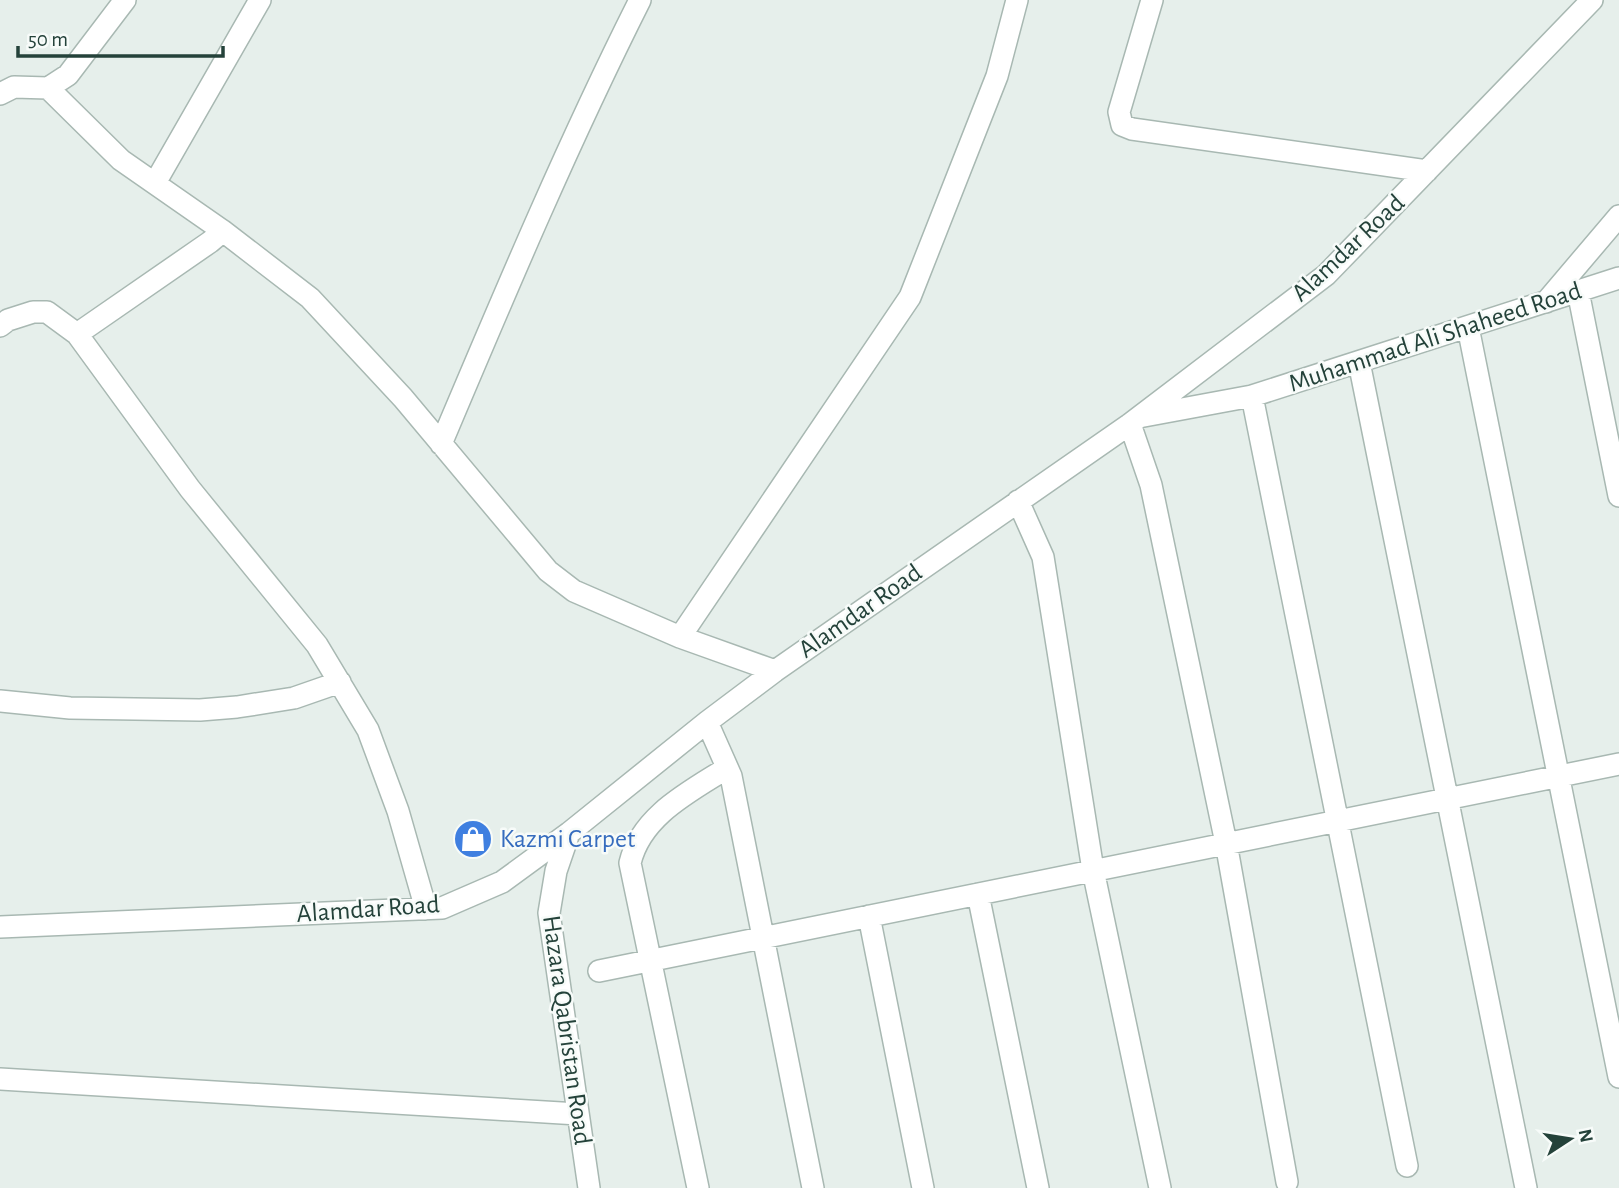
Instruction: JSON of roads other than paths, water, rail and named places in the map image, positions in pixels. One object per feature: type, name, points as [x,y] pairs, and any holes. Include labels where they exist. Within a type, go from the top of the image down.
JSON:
[{"type":"street","points":[[0,94],[14,87],[48,88],[68,75],[125,0]]},
{"type":"street","points":[[155,183],[260,0]]},
{"type":"street","points":[[441,444],[503,295],[613,52],[640,0]]},
{"type":"street","points":[[680,637],[910,297],[996,76],[1017,0]]},
{"type":"street","points":[[1152,0],[1119,111],[1122,125],[1132,130],[1427,171]]},
{"type":"street","name":"Alamdar Road","points":[[0,927],[442,908],[502,882],[569,833],[775,671],[1135,421],[1326,275],[1592,0]]},
{"type":"street","points":[[48,88],[121,160],[223,231],[310,298],[403,398],[548,571],[574,591],[680,637],[775,671]]},
{"type":"street","points":[[1546,302],[1619,216]]},
{"type":"street","points":[[76,334],[223,231]]},
{"type":"street","name":"Muhammad Ali Shaheed Road","points":[[1135,421],[1252,397],[1619,278]]},
{"type":"street","points":[[1578,291],[1619,496]]},
{"type":"street","points":[[0,326],[8,320],[33,312],[47,312],[76,334],[190,489],[317,645],[368,730],[398,811],[426,909]]},
{"type":"street","points":[[1468,327],[1619,1077]]},
{"type":"street","points":[[1359,362],[1526,1188]]},
{"type":"street","points":[[1252,397],[1407,1166]]},
{"type":"street","points":[[1135,421],[1151,485],[1226,844],[1286,1182]]},
{"type":"street","points":[[1018,501],[1043,557],[1093,870],[1160,1188]]},
{"type":"street","points":[[0,701],[70,708],[200,710],[294,698],[340,682]]},
{"type":"street","points":[[707,722],[731,776],[813,1188]]},
{"type":"street","points":[[599,971],[1619,764]]},
{"type":"street","points":[[698,1188],[630,863],[634,846],[664,809],[727,768]]},
{"type":"street","name":"Hazara Qabristan Road","points":[[569,833],[556,870],[549,913],[589,1188]]},
{"type":"street","points":[[978,894],[1038,1188]]},
{"type":"street","points":[[869,916],[923,1188]]},
{"type":"street","points":[[0,1079],[578,1114]]},
{"type":"place","name":"Kazmi Carpet","points":[[473,839]]}]
